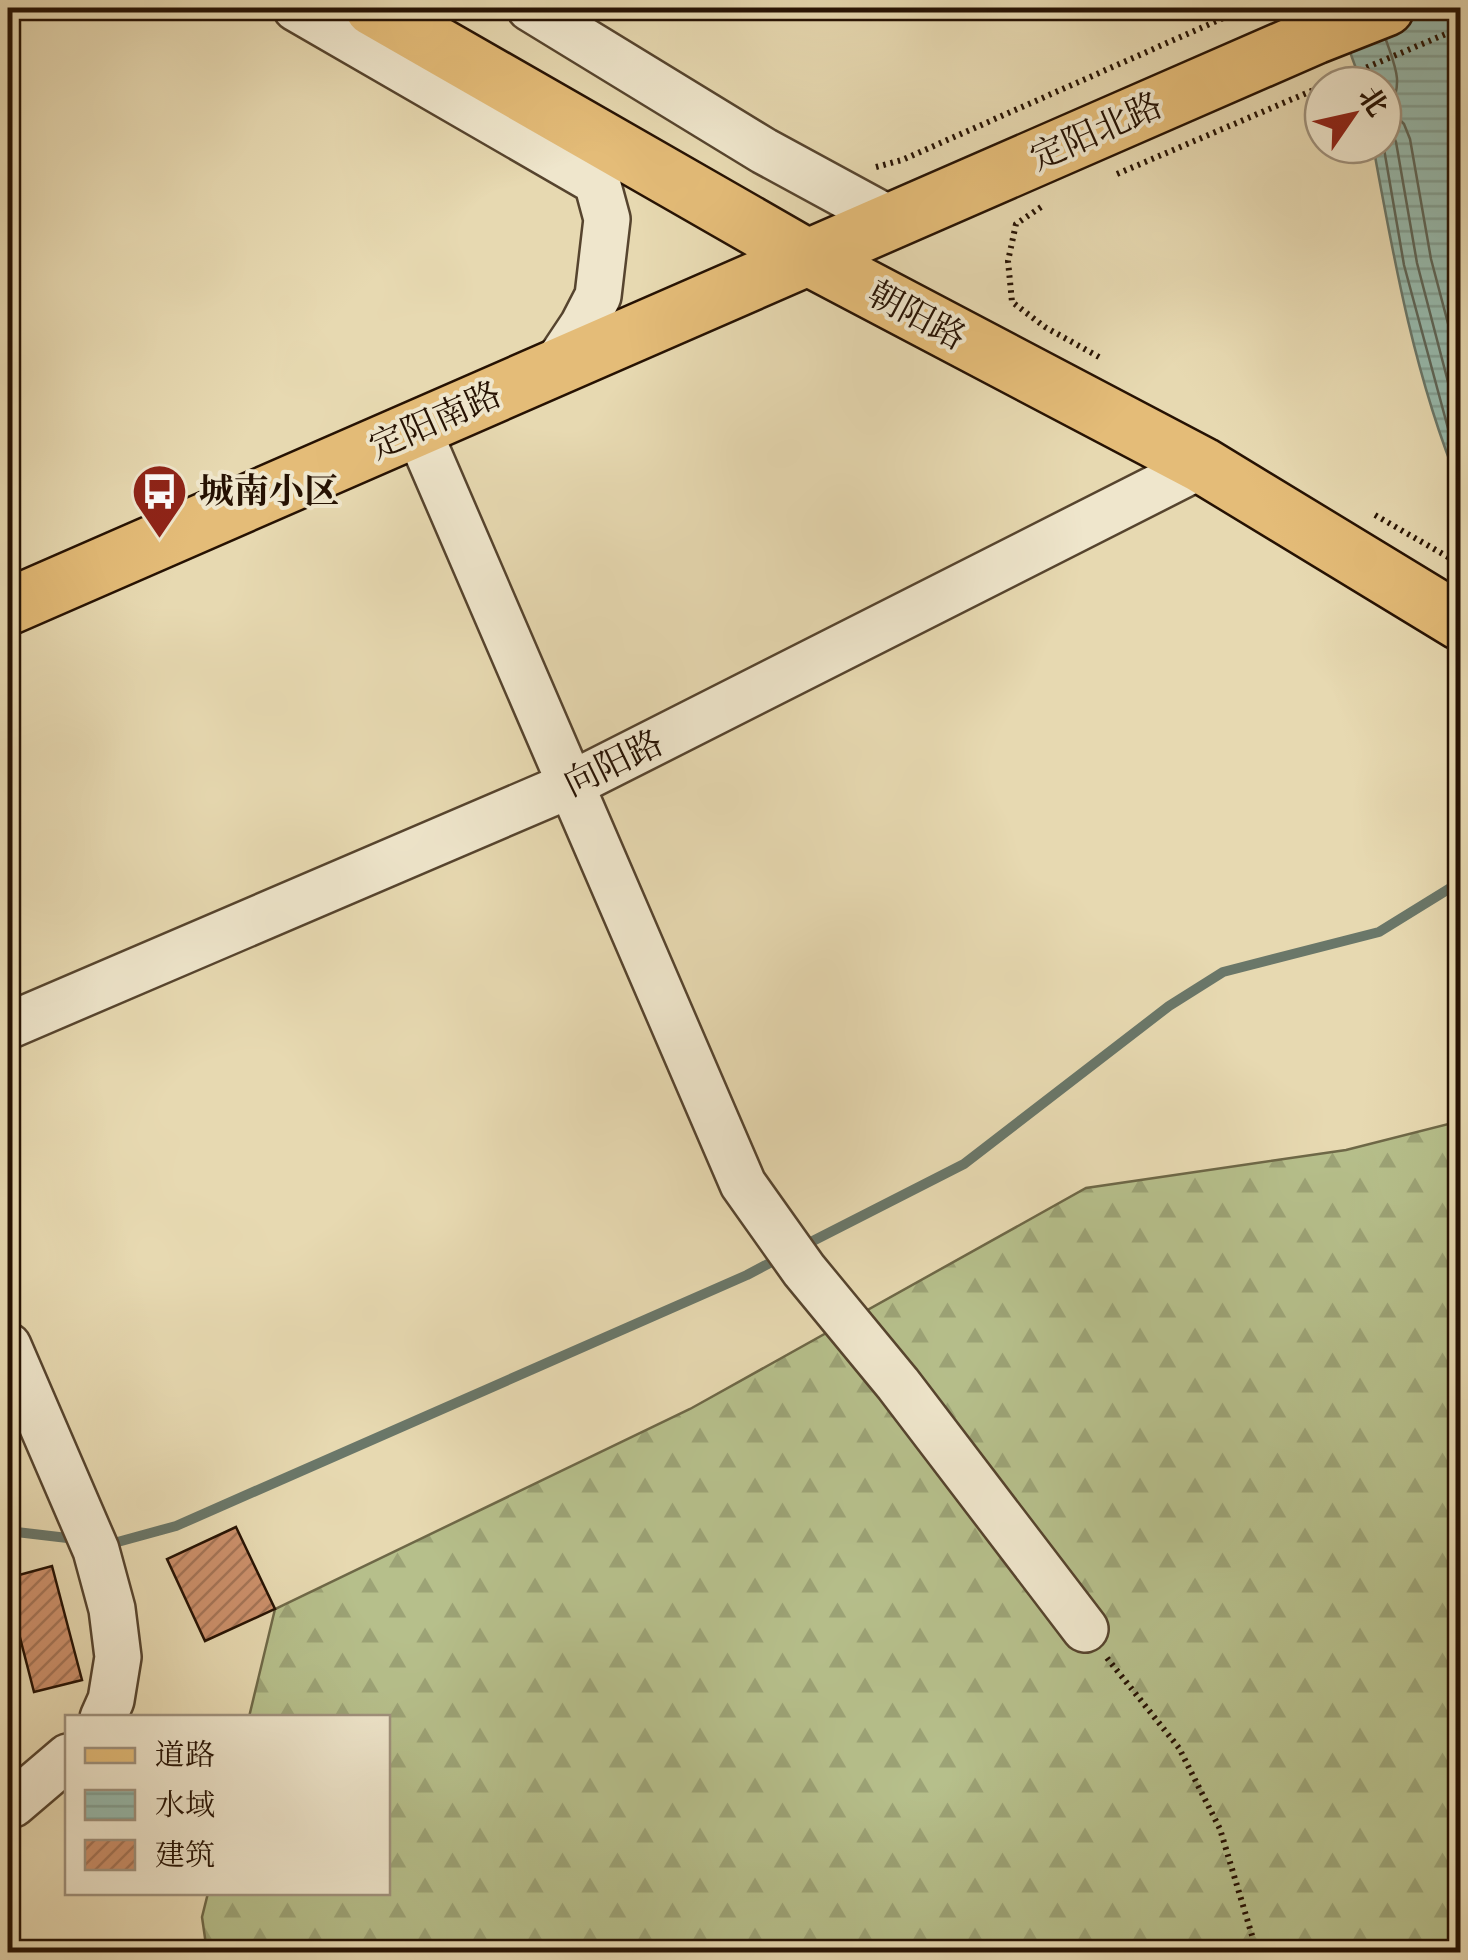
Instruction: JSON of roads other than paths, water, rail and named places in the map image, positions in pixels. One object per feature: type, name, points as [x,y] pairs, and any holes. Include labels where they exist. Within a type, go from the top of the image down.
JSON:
[{"type":"main road","name":"朝阳路","points":[[373,8],[806,257],[1202,466],[1460,622]]},
{"type":"main road","name":"定阳北路","points":[[1330,65],[1386,8]]},
{"type":"main road","name":"定阳北路","points":[[806,257],[891,220],[1303,79]]},
{"type":"main road","name":"定阳南路","points":[[8,606],[806,257]]},
{"type":"street","points":[[296,8],[598,182]]},
{"type":"street","points":[[530,8],[764,151],[891,220]]},
{"type":"street","points":[[555,367],[598,296],[607,219],[578,126]]},
{"type":"street","points":[[417,428],[742,1184],[1085,1630]]},
{"type":"street","name":"向阳路","points":[[8,1026],[570,784],[1202,466]]},
{"type":"street","points":[[8,1346],[96,1550],[112,1609],[118,1657],[111,1700],[104,1715]]},
{"type":"street","points":[[13,1804],[65,1760]]},
{"type":"water","points":[[1334,8],[1460,8],[1460,487],[1418,361],[1377,165],[1403,165],[1403,65],[1355,65]]},
{"type":"waterway","points":[[801,1247],[964,1164],[1169,1006],[1223,972],[1379,932],[1460,882]]},
{"type":"waterway","points":[[108,1543],[176,1526],[781,1257]]},
{"type":"waterway","points":[[8,1531],[76,1539]]},
{"type":"place","name":"城南小区","points":[[160,540]]}]
